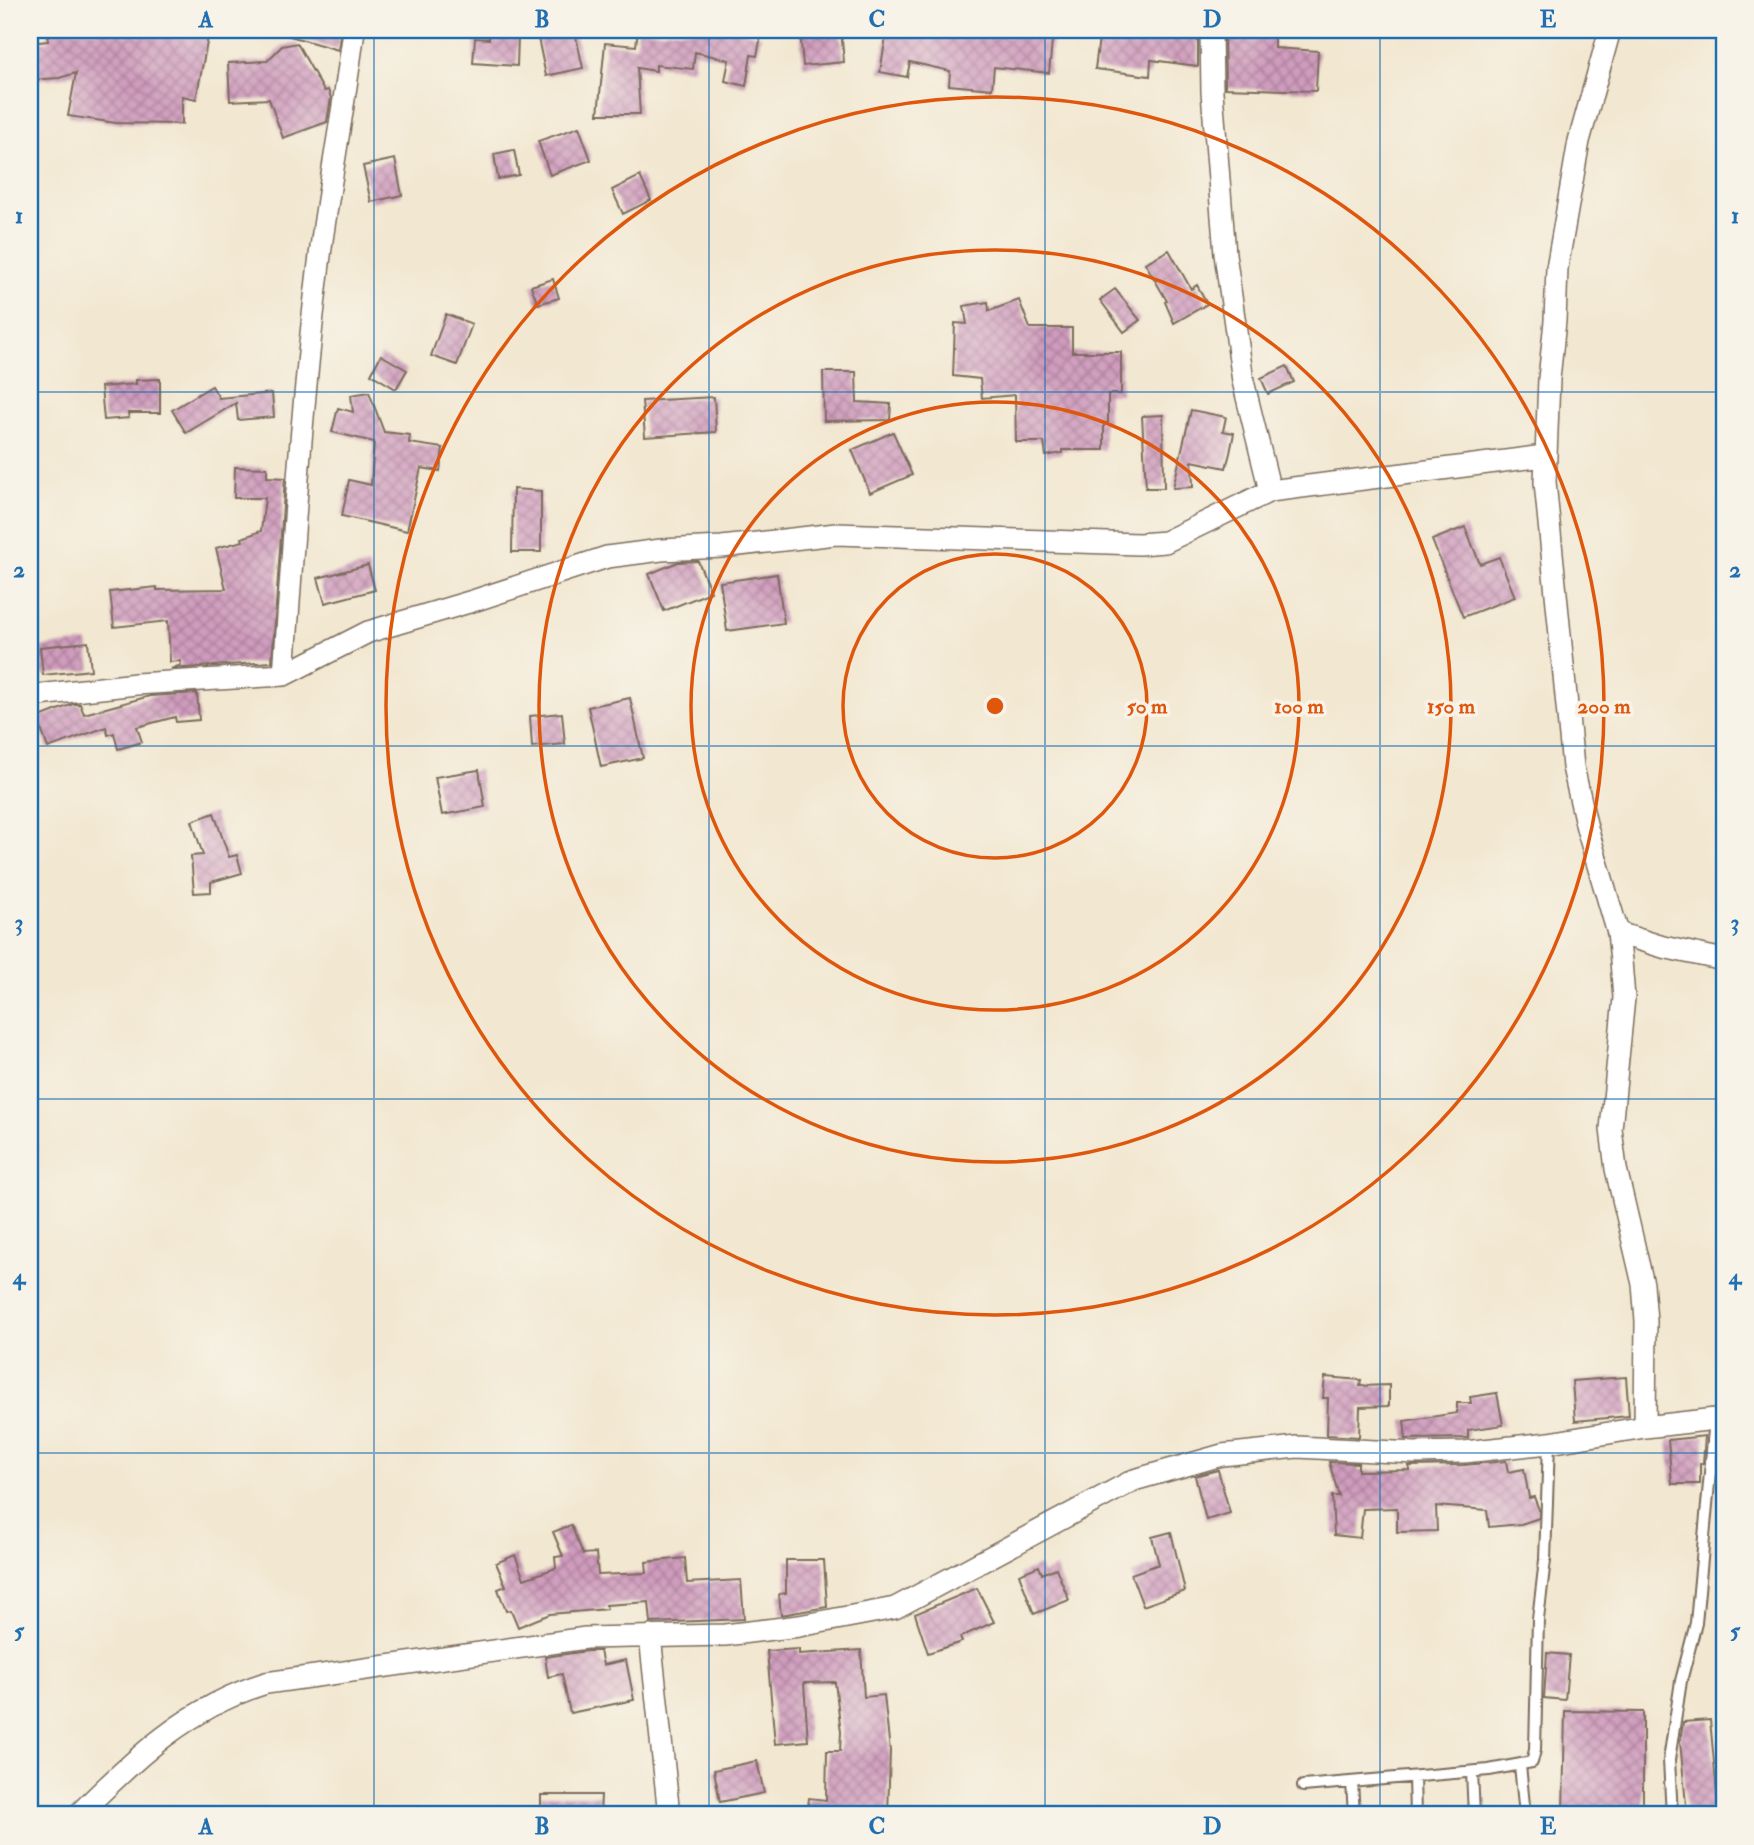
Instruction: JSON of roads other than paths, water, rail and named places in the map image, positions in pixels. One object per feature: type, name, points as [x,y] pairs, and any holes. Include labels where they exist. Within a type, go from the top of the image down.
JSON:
[{"type":"street","points":[[284,675],[301,428],[322,239],[354,30]]},
{"type":"street","points":[[1210,30],[1212,92],[1225,254],[1243,381],[1270,491]]},
{"type":"street","points":[[1609,30],[1579,141],[1557,268],[1544,456],[1573,766],[1587,828],[1618,933],[1623,998],[1611,1129],[1616,1169],[1643,1284],[1646,1321],[1645,1427]]},
{"type":"street","points":[[30,696],[136,684],[284,675],[368,632],[607,557],[836,534],[1139,544],[1165,542],[1270,491],[1544,456]]},
{"type":"street","points":[[1618,933],[1663,947],[1724,960]]},
{"type":"street","points":[[78,1815],[137,1756],[206,1708],[238,1692],[266,1683],[586,1638],[725,1635],[799,1626],[895,1608],[1134,1480],[1222,1455],[1297,1447],[1415,1454],[1452,1452],[1549,1443],[1645,1427],[1720,1419]]},
{"type":"street","points":[[650,1636],[669,1815]]},
{"type":"lane","points":[[1672,1815],[1669,1760],[1681,1681],[1696,1623],[1720,1419]]},
{"type":"lane","points":[[1303,1786],[1472,1772],[1532,1762],[1535,1757],[1538,1619],[1545,1560],[1549,1443]]},
{"type":"lane","points":[[1520,1765],[1525,1815]]},
{"type":"lane","points":[[1472,1772],[1474,1815]]},
{"type":"lane","points":[[1414,1777],[1415,1815]]},
{"type":"lane","points":[[1352,1782],[1354,1815]]}]
